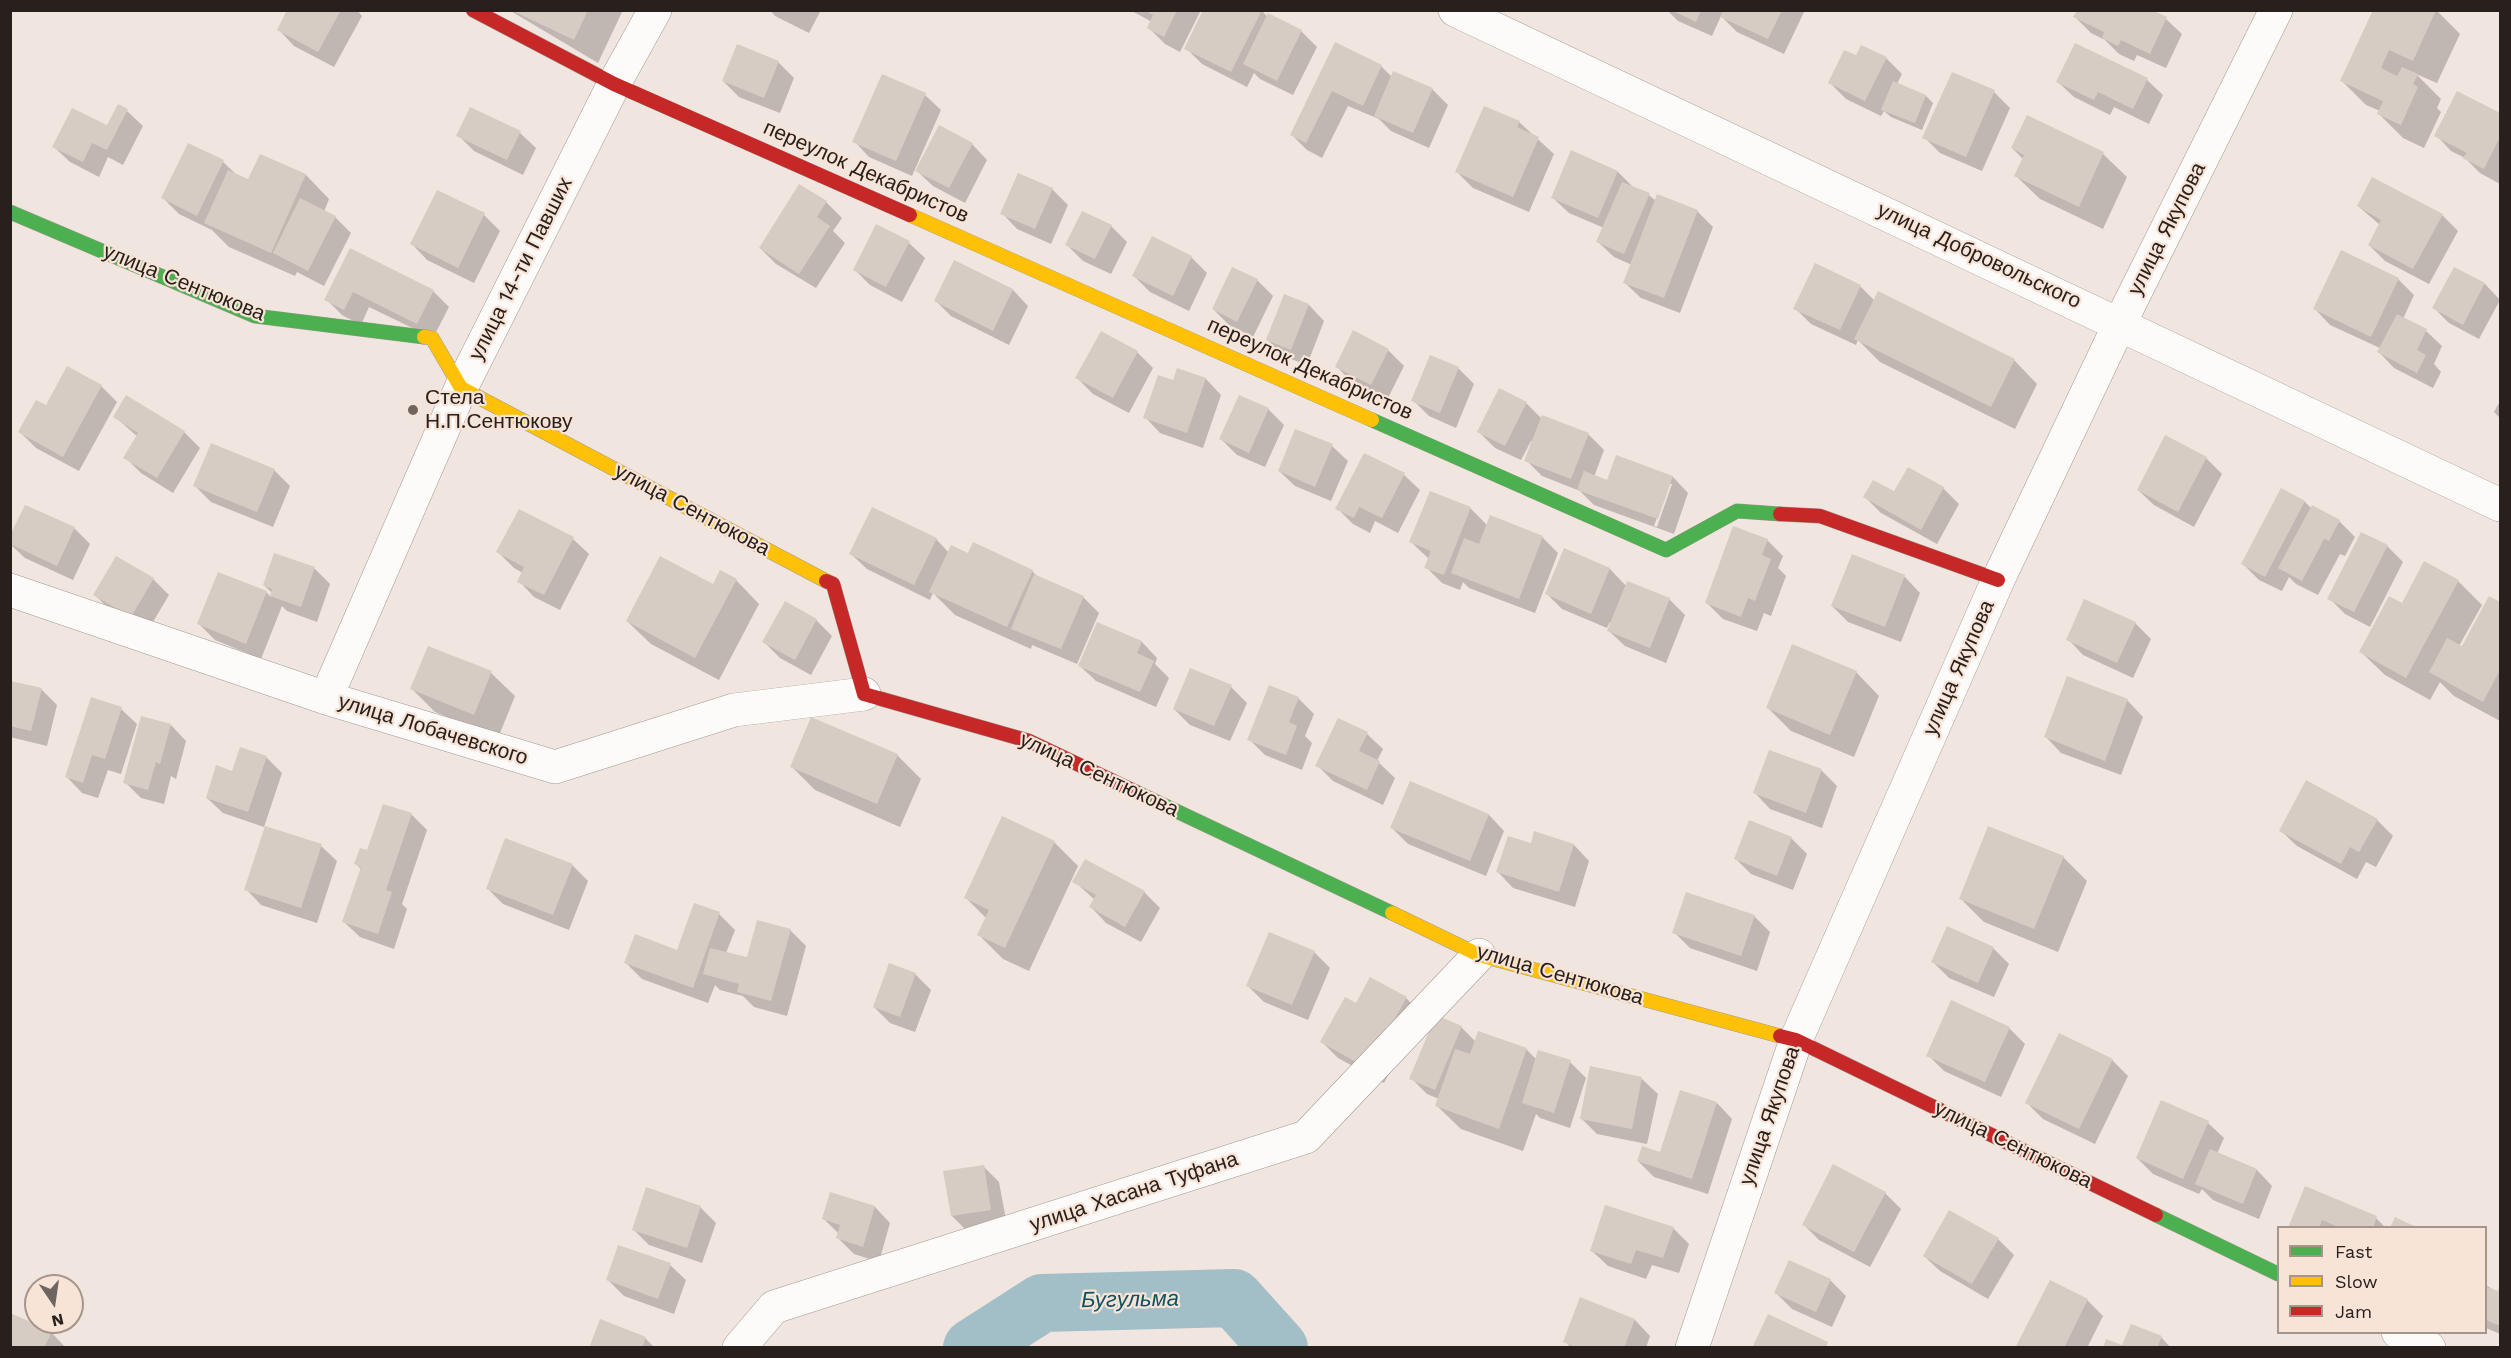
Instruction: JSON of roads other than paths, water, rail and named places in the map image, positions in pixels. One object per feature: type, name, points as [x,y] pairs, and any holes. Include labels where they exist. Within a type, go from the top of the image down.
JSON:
[{"type":"street","points":[[473,10],[614,84]]},
{"type":"street","name":"улица 14-ти Павших","points":[[326,698],[461,388],[614,84],[655,10]]},
{"type":"street","name":"улица Добровольского","points":[[1455,10],[2120,323],[2500,505]]},
{"type":"street","name":"улица Якупова","points":[[1692,1347],[1796,1040],[1998,580],[2120,323],[2276,10]]},
{"type":"street","name":"переулок Декабристов","points":[[614,84],[1666,550],[1737,511],[1820,516],[1998,580]]},
{"type":"street","name":"улица Сентюкова","points":[[10,212],[255,316],[432,338],[461,388],[833,584],[864,694],[1029,741],[1479,955],[1796,1040],[2277,1274]]},
{"type":"street","name":"улица Лобачевского","points":[[10,590],[326,698],[555,767],[734,710],[864,694]]},
{"type":"street","name":"улица Хасана Туфана","points":[[740,1347],[774,1306],[1306,1137],[1479,955]]},
{"type":"street","points":[[2402,1334],[2429,1347]]},
{"type":"waterway","name":"Бугульма","points":[[972,1348],[1042,1303],[1234,1298],[1279,1348]]},
{"type":"place","name":"Стела Н.П.Сентюкову","points":[[413,410]]}]
